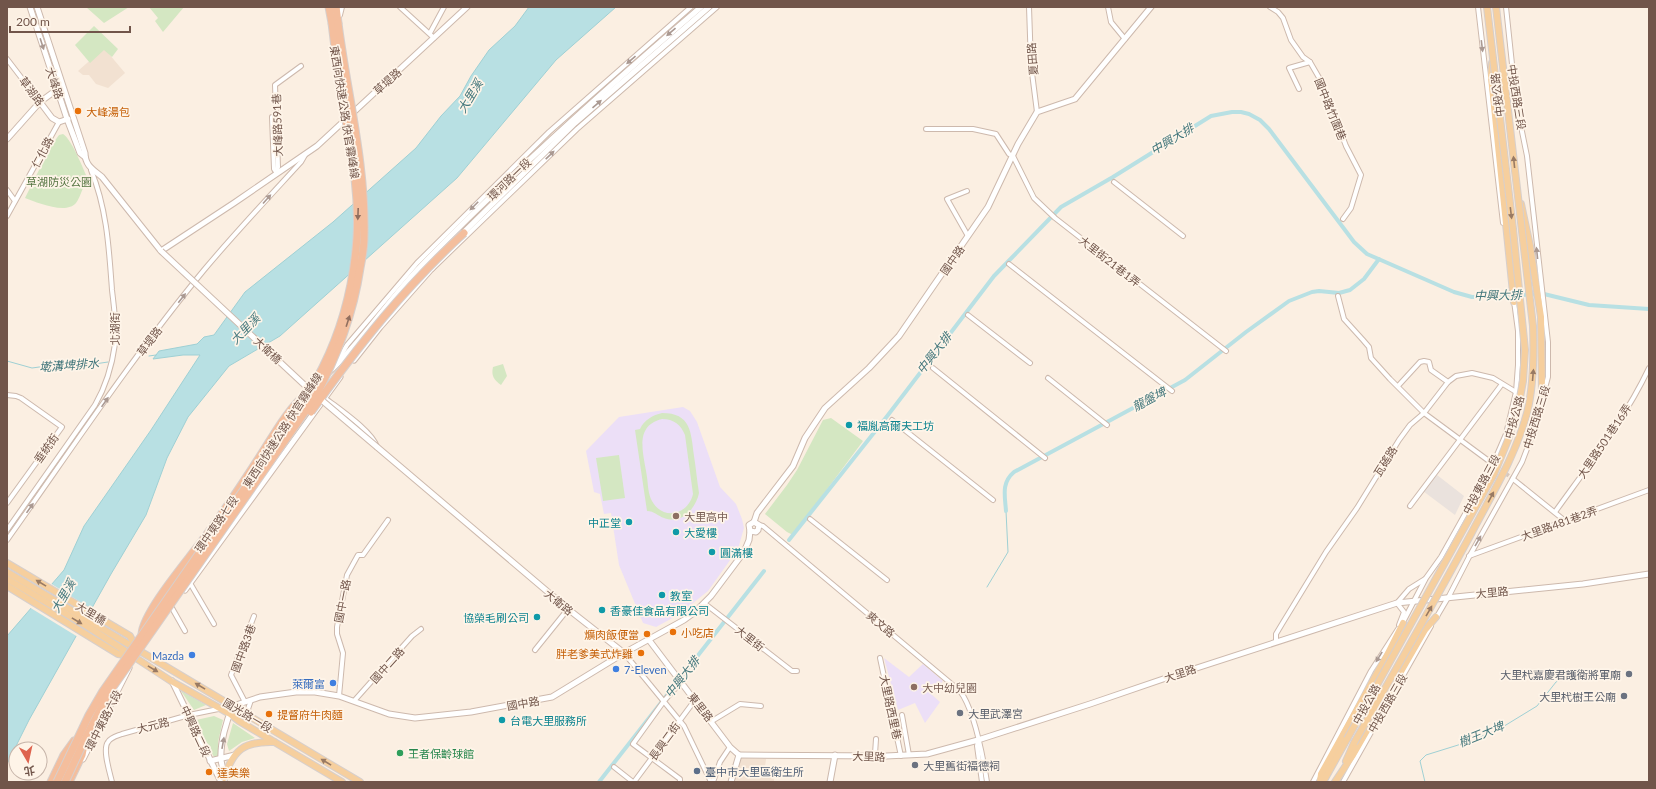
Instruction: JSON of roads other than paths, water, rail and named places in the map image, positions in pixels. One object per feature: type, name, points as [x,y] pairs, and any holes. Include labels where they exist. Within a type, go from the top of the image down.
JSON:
[{"type":"highway","points":[[329,7],[335,23]]},
{"type":"highway","points":[[335,23],[339,7]]},
{"type":"highway","name":"東西向快速公路 快官霧峰線","points":[[65,782],[82,736],[114,685],[248,496],[314,399],[330,370],[340,346],[357,291],[364,239],[364,205],[361,166],[335,23]]},
{"type":"highway","name":"東西向快速公路 快官霧峰線","points":[[57,782],[82,736],[103,691],[307,396],[324,366],[340,326],[350,289],[358,206],[355,168],[342,97],[335,23]]},
{"type":"highway","points":[[248,496],[260,484],[333,380],[376,324],[399,297],[464,233]]},
{"type":"highway","points":[[142,634],[142,628],[147,617],[175,575],[218,520],[289,412],[303,396],[314,387]]},
{"type":"highway","points":[[51,782],[64,755],[82,736]]},
{"type":"highway","points":[[69,782],[82,755],[82,736]]},
{"type":"main road","name":"中投公路","points":[[1323,782],[1494,474],[1508,440],[1521,393],[1524,366],[1523,326],[1487,7]]},
{"type":"main road","name":"中投公路","points":[[1335,782],[1354,743],[1436,599],[1514,453],[1527,412],[1532,386],[1534,347],[1496,7]]},
{"type":"main road","points":[[1492,50],[1491,77],[1514,297]]},
{"type":"main road","points":[[1516,177],[1540,294],[1542,396]]},
{"type":"main road","name":"大里橋","points":[[7,563],[130,636],[132,642]]},
{"type":"main road","name":"大里橋","points":[[7,572],[132,642]]},
{"type":"main road","name":"大里橋","points":[[7,579],[124,653]]},
{"type":"main road","name":"大里橋","points":[[7,586],[118,654],[124,653]]},
{"type":"main road","points":[[1335,782],[1353,755],[1425,630],[1436,617]]},
{"type":"main road","points":[[1320,782],[1321,774],[1386,657],[1403,623]]},
{"type":"main road","name":"國光路一段","points":[[132,642],[138,649],[360,782]]},
{"type":"main road","name":"國光路一段","points":[[124,653],[220,708],[239,721],[342,782]]},
{"type":"main road","points":[[223,781],[229,765],[235,755],[244,746],[249,744],[274,742]]},
{"type":"street","name":"大峰路","points":[[30,7],[67,119],[80,153],[85,157]]},
{"type":"street","name":"大峰路","points":[[37,7],[85,153],[85,157],[91,170],[102,177],[161,251]]},
{"type":"street","points":[[325,7],[329,16]]},
{"type":"street","points":[[329,7],[329,16],[345,119]]},
{"type":"street","points":[[339,7],[339,23],[353,112]]},
{"type":"street","points":[[400,7],[434,38]]},
{"type":"street","points":[[430,33],[444,7]]},
{"type":"street","name":"草堤路","points":[[161,251],[234,204],[276,172],[306,154],[467,7]]},
{"type":"street","name":"環河路一段","points":[[334,368],[347,345],[417,263],[549,132],[692,7]]},
{"type":"street","name":"環河路一段","points":[[314,387],[334,368],[420,267],[471,216],[592,100],[701,7]]},
{"type":"street","name":"環河路一段","points":[[431,270],[439,259],[464,233],[575,123],[709,7]]},
{"type":"street","name":"環河路一段","points":[[326,398],[341,375],[380,327],[431,270],[577,129],[717,7]]},
{"type":"street","name":"夏田路","points":[[1029,7],[1031,65],[1037,112]]},
{"type":"street","points":[[1108,7],[1111,22],[1125,39]]},
{"type":"street","points":[[1037,112],[1075,99],[1151,7]]},
{"type":"street","name":"國中路竹圍巷","points":[[1270,7],[1278,12],[1283,18],[1291,40],[1302,57],[1310,62],[1321,81],[1346,146],[1361,175],[1351,208],[1342,219]]},
{"type":"street","name":"中投東路三段","points":[[1313,782],[1371,671],[1395,632],[1403,623],[1426,578],[1441,557],[1493,464],[1506,434],[1516,392],[1518,331],[1478,7]]},
{"type":"street","name":"中投西路三段","points":[[1506,7],[1512,77],[1527,156],[1540,294]]},
{"type":"street","name":"草湖路","points":[[7,59],[52,118],[59,122]]},
{"type":"street","points":[[1299,90],[1289,68],[1310,62]]},
{"type":"street","name":"大峰路591巷","points":[[276,172],[278,167],[275,85],[301,66]]},
{"type":"street","points":[[7,139],[40,102],[63,86]]},
{"type":"street","name":"國中路","points":[[750,531],[754,533],[757,531],[757,513],[793,466],[805,438],[825,408],[869,368],[899,336],[988,207],[1018,144],[1037,112]]},
{"type":"street","points":[[59,122],[73,117]]},
{"type":"street","points":[[272,117],[274,169],[276,172]]},
{"type":"street","name":"仁化路","points":[[7,216],[59,122]]},
{"type":"street","name":"大里街21巷1弄","points":[[926,129],[973,129],[996,134],[1009,154],[1013,156],[1034,198],[1054,218],[1226,351]]},
{"type":"street","name":"草堤路","points":[[7,540],[139,354],[184,295],[224,247],[301,162],[306,154]]},
{"type":"street","name":"北湖街","points":[[7,530],[95,405],[101,394],[112,363],[115,331],[109,243],[101,199],[91,170]]},
{"type":"street","points":[[1114,182],[1183,236]]},
{"type":"street","points":[[7,190],[15,201]]},
{"type":"street","points":[[967,190],[947,199],[968,236]]},
{"type":"street","name":"大衛橋","points":[[161,251],[318,397],[377,447]]},
{"type":"street","points":[[1009,264],[1172,391]]},
{"type":"street","points":[[1338,296],[1344,319],[1369,347],[1371,358],[1424,413],[1493,464]]},
{"type":"street","points":[[968,315],[1030,363]]},
{"type":"street","points":[[1398,386],[1420,362],[1424,361],[1429,362],[1431,370],[1448,382],[1456,376],[1472,373],[1493,378],[1516,392]]},
{"type":"street","points":[[933,368],[1045,458]]},
{"type":"street","name":"大里路501巷16弄","points":[[1555,512],[1612,430],[1649,368]]},
{"type":"street","points":[[1048,378],[1107,425]]},
{"type":"street","name":"瓦磘路","points":[[1276,642],[1276,634],[1282,624],[1326,552],[1357,508],[1384,462],[1410,425],[1424,413],[1448,382]]},
{"type":"street","points":[[1410,506],[1502,384]]},
{"type":"street","name":"環中東路七段","points":[[122,675],[138,649],[147,630],[160,614],[265,466],[314,387]]},
{"type":"street","name":"垂統街","points":[[7,396],[16,396],[21,398],[62,426],[7,503]]},
{"type":"street","name":"中投西路三段","points":[[1342,782],[1449,596],[1469,556],[1513,479],[1532,436],[1542,396]]},
{"type":"street","points":[[326,398],[373,438],[377,447]]},
{"type":"street","name":"環中東路七段","points":[[138,649],[172,608],[326,398]]},
{"type":"street","points":[[892,420],[993,500]]},
{"type":"street","name":"大衛路","points":[[377,447],[568,609],[624,653],[680,720],[712,782]]},
{"type":"street","points":[[1513,479],[1564,520]]},
{"type":"street","name":"大里路481巷2弄","points":[[1469,556],[1649,490]]},
{"type":"street","points":[[810,519],[887,580]]},
{"type":"street","name":"國中一路","points":[[339,696],[343,653],[336,627],[347,575],[358,555],[362,555],[388,520]]},
{"type":"street","name":"國中路","points":[[234,706],[275,694],[316,692],[339,696],[389,714],[415,718],[471,712],[556,696],[624,653],[684,620],[704,603],[744,552],[749,540],[749,525],[756,524]]},
{"type":"street","name":"爽文路","points":[[756,524],[763,526],[960,691],[968,704],[978,740],[981,745],[987,782]]},
{"type":"street","name":"大里路","points":[[738,755],[909,756],[927,754],[978,740],[1398,602],[1583,584],[1649,574]]},
{"type":"street","points":[[1395,632],[1404,612],[1398,602],[1409,589],[1426,578]]},
{"type":"street","points":[[190,583],[214,624]]},
{"type":"street","name":"大里街","points":[[704,603],[792,671],[797,671]]},
{"type":"street","points":[[172,608],[185,631]]},
{"type":"street","points":[[535,650],[568,609]]},
{"type":"street","name":"國中路3巷","points":[[248,701],[231,675],[254,616]]},
{"type":"street","name":"國中二路","points":[[354,701],[412,636],[421,630]]},
{"type":"street","name":"東里路","points":[[649,640],[712,721],[730,747],[738,755]]},
{"type":"street","name":"環中東路六段","points":[[72,782],[133,657]]},
{"type":"street","name":"大里路西里巷","points":[[880,658],[901,756]]},
{"type":"street","name":"環中東路六段","points":[[61,782],[91,716],[105,693],[122,675]]},
{"type":"street","name":"中興路二段","points":[[171,681],[189,715],[210,761],[223,781]]},
{"type":"street","points":[[680,681],[633,744],[651,759],[680,779],[680,782]]},
{"type":"street","name":"長興二街","points":[[634,782],[695,700]]},
{"type":"street","points":[[248,701],[248,709],[252,717]]},
{"type":"street","points":[[712,721],[740,704],[761,706]]},
{"type":"street","name":"大元路","points":[[112,782],[106,751],[108,742],[112,738],[189,715],[234,706]]},
{"type":"street","name":"中興路二段","points":[[223,781],[221,759],[222,745],[230,714],[234,706]]},
{"type":"street","points":[[902,715],[909,756]]},
{"type":"street","points":[[872,756],[875,754],[876,739]]},
{"type":"street","name":"爽文路","points":[[978,740],[977,746],[982,782]]},
{"type":"street","points":[[712,782],[720,762],[730,747]]},
{"type":"street","points":[[210,761],[235,755]]},
{"type":"street","points":[[731,782],[738,755]]},
{"type":"street","points":[[830,782],[835,755]]},
{"type":"street","points":[[614,767],[634,782]]},
{"type":"water","name":"大里溪","points":[[529,7],[616,7],[556,60],[457,178],[280,336],[229,366],[188,417],[167,458],[146,515],[111,574],[18,741],[8,741],[7,764],[7,636],[64,570],[84,526],[151,430],[200,355],[183,355],[153,359],[159,351],[197,344],[204,337],[214,335],[245,292],[333,222],[416,148],[441,116],[460,96],[471,76],[489,50],[515,26]]},
{"type":"waterway","name":"中興大排","points":[[789,540],[888,415],[994,276],[1061,207],[1113,177],[1211,116],[1241,112],[1249,114],[1260,120],[1269,129],[1354,242],[1367,254],[1454,292],[1472,297],[1544,294],[1589,305],[1649,309]]},
{"type":"waterway","name":"龍盤埤","points":[[1006,511],[1005,485],[1014,472],[1185,380],[1246,332],[1289,301],[1312,292],[1319,291],[1339,293],[1350,290],[1364,279],[1379,259]]},
{"type":"waterway","name":"墘溝埤排水","points":[[149,356],[156,355]]},
{"type":"waterway","name":"墘溝埤排水","points":[[7,361],[32,368],[61,364],[81,366],[108,362]]},
{"type":"waterway","name":"龍盤埤","points":[[987,587],[1008,552],[1006,511]]},
{"type":"waterway","name":"中興大排","points":[[599,782],[764,571]]},
{"type":"waterway","name":"樹王大埤","points":[[1425,782],[1420,761],[1426,755],[1471,741],[1501,728],[1537,706],[1556,682],[1572,671]]},
{"type":"tunnel","points":[[1496,466],[1513,479]]},
{"type":"place","name":"大峰湯包","points":[[78,111]]},
{"type":"place","name":"福胤高爾夫工坊","points":[[849,425]]},
{"type":"place","name":"大里高中","points":[[676,516]]},
{"type":"place","name":"中正堂","points":[[629,522]]},
{"type":"place","name":"大愛樓","points":[[676,532]]},
{"type":"place","name":"圓滿樓","points":[[712,552]]},
{"type":"place","name":"教室","points":[[662,595]]},
{"type":"place","name":"香豪佳食品有限公司","points":[[602,610]]},
{"type":"place","name":"協榮毛刷公司","points":[[537,617]]},
{"type":"place","name":"小吃店","points":[[673,632]]},
{"type":"place","name":"爌肉飯便當","points":[[647,634]]},
{"type":"place","name":"胖老爹美式炸雞","points":[[641,653]]},
{"type":"place","name":"Mazda","points":[[192,655]]},
{"type":"place","name":"7-Eleven","points":[[616,669]]},
{"type":"place","name":"大里杙嘉慶君護衛將軍廟","points":[[1629,674]]},
{"type":"place","name":"萊爾富","points":[[333,683]]},
{"type":"place","name":"大中幼兒園","points":[[914,687]]},
{"type":"place","name":"大里杙樹王公廟","points":[[1624,696]]},
{"type":"place","name":"大里武澤宮","points":[[960,713]]},
{"type":"place","name":"提督府牛肉麵","points":[[269,714]]},
{"type":"place","name":"台電大里服務所","points":[[502,720]]},
{"type":"place","name":"王者保齡球館","points":[[400,753]]},
{"type":"place","name":"大里舊街福德祠","points":[[915,765]]},
{"type":"place","name":"臺中市大里區衛生所","points":[[697,771]]},
{"type":"place","name":"達美樂","points":[[209,772]]},
{"type":"park label","name":"草湖防災公園","points":[[59,181]]}]
